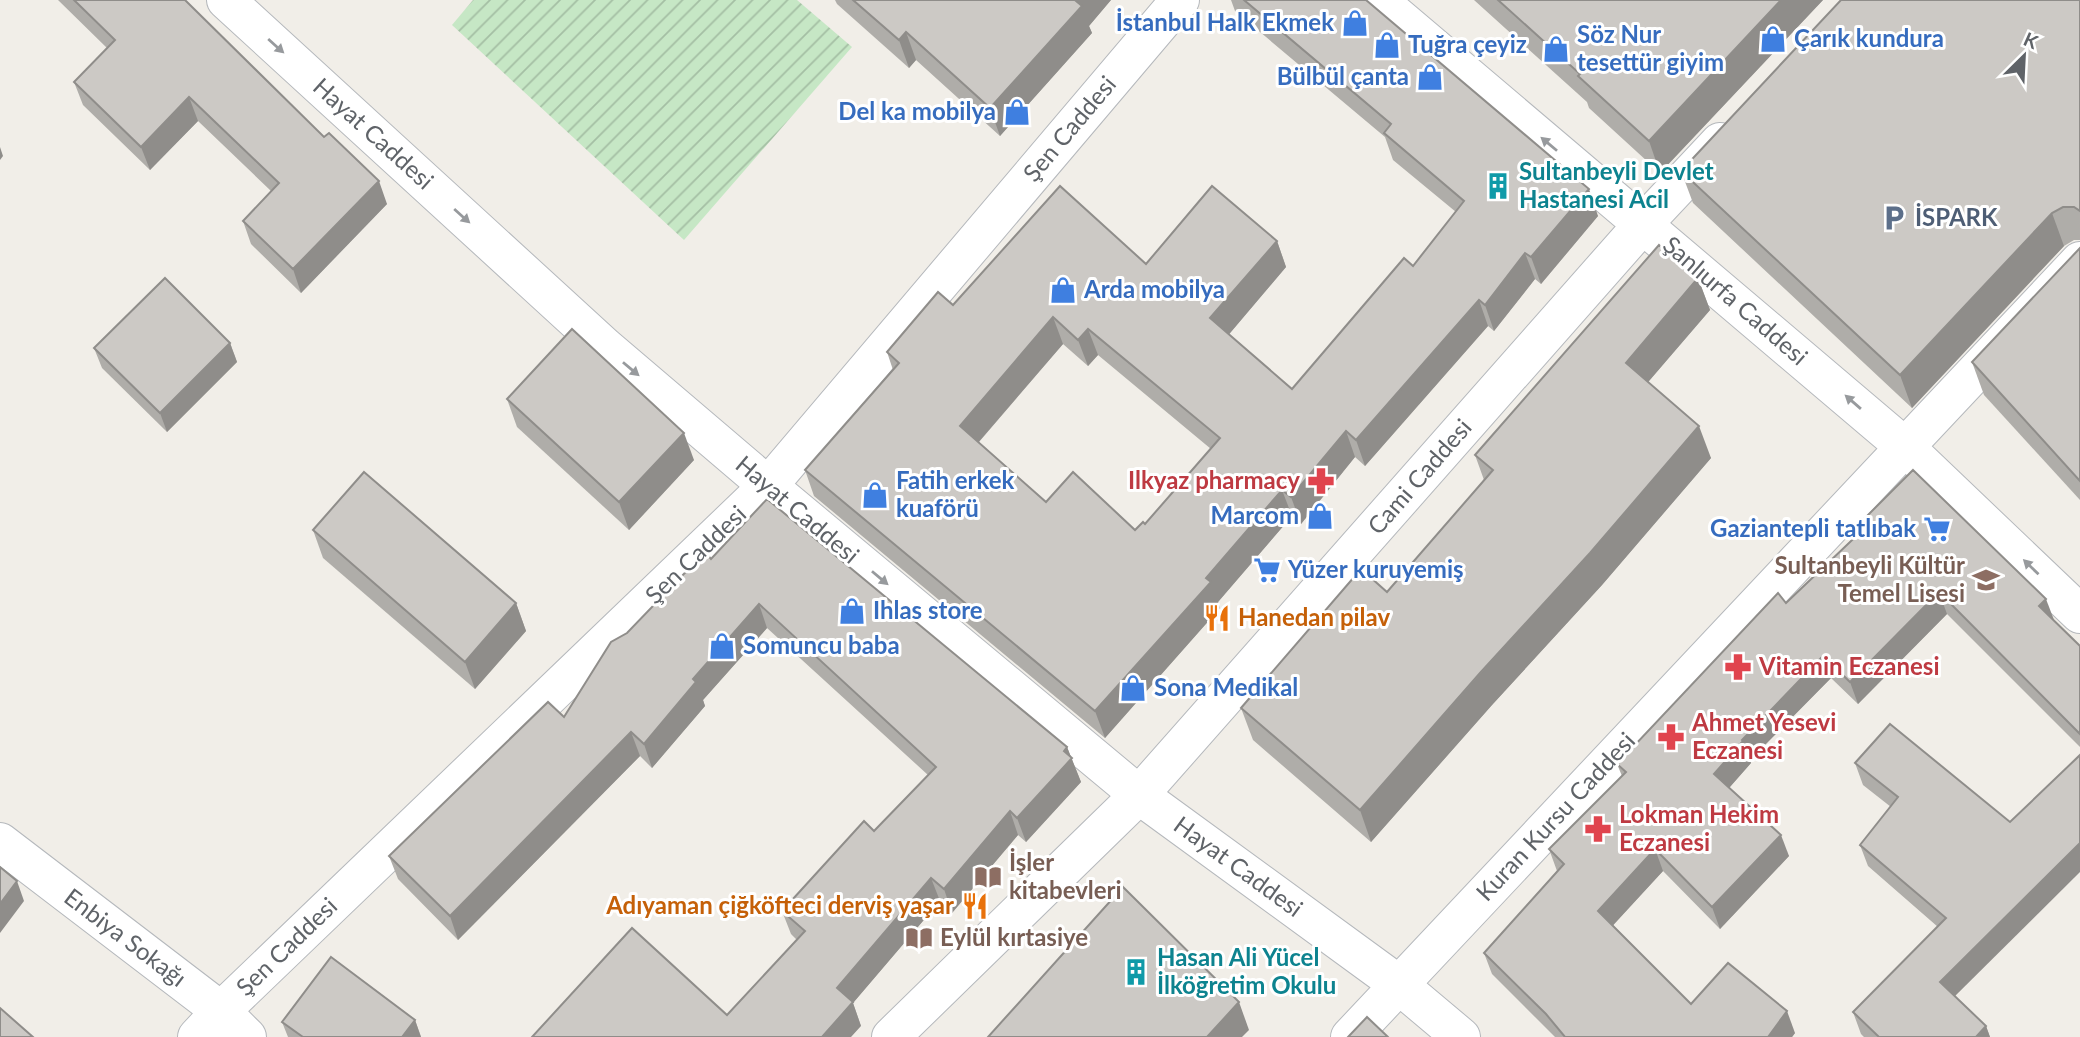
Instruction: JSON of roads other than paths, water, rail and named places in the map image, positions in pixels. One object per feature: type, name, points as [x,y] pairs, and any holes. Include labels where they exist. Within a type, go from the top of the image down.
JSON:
[{"type":"street","name":"Hayat Caddesi","points":[[226,0],[605,346],[768,486],[1139,795],[1398,984],[1461,1037]]},
{"type":"street","name":"Şen Caddesi","points":[[222,1028],[768,486],[1180,0]]},
{"type":"street","name":"Şanlıurfa Caddesi","points":[[1378,0],[1905,447],[2080,614]]},
{"type":"street","name":"Cami Caddesi","points":[[891,1037],[1139,795],[1644,223],[1746,115]]},
{"type":"street","name":"Kuran Kursu Caddesi","points":[[1350,1037],[2080,261]]},
{"type":"street","name":"Enbiya Sokağı","points":[[0,842],[222,1028]]},
{"type":"place","name":"İstanbul Halk Ekmek","points":[[1355,23]]},
{"type":"place","name":"Çarık kundura","points":[[1773,39]]},
{"type":"place","name":"Tuğra çeyiz","points":[[1387,45]]},
{"type":"place","name":"Söz Nur tesettür giyim","points":[[1556,49]]},
{"type":"place","name":"Bülbül çanta","points":[[1430,77]]},
{"type":"place","name":"Del ka mobilya","points":[[1017,112]]},
{"type":"place","name":"Sultanbeyli Devlet Hastanesi Acil","points":[[1498,186]]},
{"type":"place","name":"İSPARK","points":[[1894,218]]},
{"type":"place","name":"Arda mobilya","points":[[1063,290]]},
{"type":"place","name":"Ilkyaz pharmacy","points":[[1321,481]]},
{"type":"place","name":"Fatih erkek kuaförü","points":[[875,495]]},
{"type":"place","name":"Marcom","points":[[1320,516]]},
{"type":"place","name":"Gaziantepli tatlıbak","points":[[1937,529]]},
{"type":"place","name":"Yüzer kuruyemiş","points":[[1267,570]]},
{"type":"place","name":"Sultanbeyli Kültür Temel Lisesi","points":[[1986,580]]},
{"type":"place","name":"Ihlas store","points":[[852,611]]},
{"type":"place","name":"Hanedan pilav","points":[[1217,618]]},
{"type":"place","name":"Somuncu baba","points":[[722,646]]},
{"type":"place","name":"Vitamin Eczanesi","points":[[1738,667]]},
{"type":"place","name":"Sona Medikal","points":[[1133,688]]},
{"type":"place","name":"Ahmet Yesevi Eczanesi","points":[[1671,737]]},
{"type":"place","name":"Lokman Hekim Eczanesi","points":[[1598,829]]},
{"type":"place","name":"İşler kitabevleri","points":[[988,877]]},
{"type":"place","name":"Adıyaman çiğköfteci derviş yaşar","points":[[975,906]]},
{"type":"place","name":"Eylül kırtasiye","points":[[919,938]]},
{"type":"place","name":"Hasan Ali Yücel İlköğretim Okulu","points":[[1136,972]]}]
